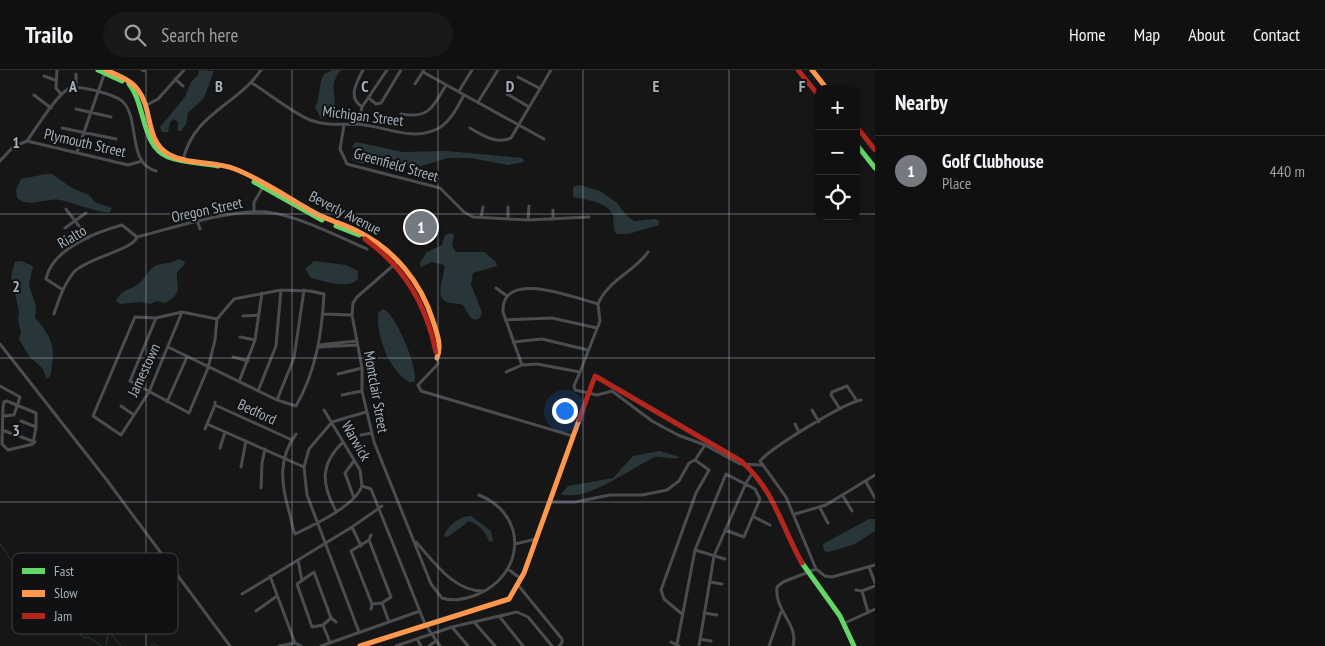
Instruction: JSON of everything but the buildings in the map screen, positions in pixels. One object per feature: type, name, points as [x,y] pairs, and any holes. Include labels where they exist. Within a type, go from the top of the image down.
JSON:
[{"type":"main road","name":"Beverly Avenue","points":[[98,70],[108,72],[137,88],[145,106],[152,135],[158,145],[170,155],[234,168],[320,216],[360,232],[385,249],[413,278],[432,314],[439,348],[437,355]]},
{"type":"main road","points":[[798,70],[815,91]]},
{"type":"main road","points":[[812,70],[824,85]]},
{"type":"main road","points":[[859,130],[875,150]]},
{"type":"main road","points":[[860,149],[875,168]]},
{"type":"main road","points":[[360,646],[425,624],[503,603],[509,599],[521,579],[593,378],[598,377],[747,465],[754,471],[773,496],[807,571],[845,623],[854,646]]},
{"type":"street","points":[[57,70],[56,88],[62,94]]},
{"type":"street","points":[[145,106],[158,99],[184,70]]},
{"type":"street","points":[[184,159],[188,142],[201,124],[252,83],[261,70]]},
{"type":"street","points":[[362,107],[356,102],[354,89],[363,70]]},
{"type":"street","points":[[358,124],[362,107],[370,99],[388,70]]},
{"type":"street","points":[[370,99],[376,104],[380,103],[402,70]]},
{"type":"street","points":[[459,91],[472,70]]},
{"type":"street","points":[[478,102],[498,70]]},
{"type":"street","points":[[470,128],[488,138],[508,140],[519,125],[550,70]]},
{"type":"street","points":[[414,84],[424,71],[544,138]]},
{"type":"street","points":[[77,152],[98,91],[108,72]]},
{"type":"street","points":[[76,74],[76,87]]},
{"type":"street","points":[[44,76],[55,80]]},
{"type":"street","points":[[518,76],[539,88]]},
{"type":"street","points":[[175,78],[183,86]]},
{"type":"street","name":"Michigan Street","points":[[252,83],[303,117],[324,123],[358,124],[412,134],[427,133],[448,121],[464,95]]},
{"type":"street","points":[[401,114],[415,116],[426,112],[434,105],[446,85]]},
{"type":"street","points":[[27,140],[68,88],[76,87],[98,91],[115,97],[127,107],[142,161],[156,171]]},
{"type":"street","points":[[507,94],[529,107]]},
{"type":"street","points":[[34,95],[51,108]]},
{"type":"street","points":[[76,109],[111,117]]},
{"type":"street","name":"Greenfield Street","points":[[344,125],[340,149],[347,164],[440,188],[464,212],[481,217],[528,220],[589,217]]},
{"type":"street","points":[[62,128],[116,140]]},
{"type":"street","name":"Plymouth Street","points":[[0,161],[13,146],[27,140],[128,165],[142,161]]},
{"type":"street","points":[[254,212],[254,202],[264,185]]},
{"type":"street","points":[[528,220],[529,206]]},
{"type":"street","points":[[481,217],[483,207]]},
{"type":"street","points":[[508,207],[508,219]]},
{"type":"street","points":[[66,209],[88,238]]},
{"type":"street","points":[[553,210],[553,220]]},
{"type":"street","name":"Oregon Street","points":[[136,237],[254,212],[287,217],[367,249]]},
{"type":"street","points":[[65,228],[86,213]]},
{"type":"street","points":[[198,223],[200,229]]},
{"type":"street","name":"Rialto","points":[[63,290],[48,282],[46,276],[67,250],[88,238],[122,225],[136,237]]},
{"type":"street","points":[[54,314],[63,290],[81,266],[133,244],[136,237]]},
{"type":"street","points":[[648,252],[631,270],[607,287],[598,304],[601,314],[574,389],[597,395],[612,391],[656,424],[705,445],[735,461],[747,465],[761,465]]},
{"type":"street","points":[[323,314],[352,316],[353,303],[357,297],[397,262]]},
{"type":"street","points":[[522,365],[505,320],[503,308],[507,296],[515,290],[528,287],[598,304]]},
{"type":"street","points":[[496,288],[507,296]]},
{"type":"street","points":[[258,391],[276,346],[281,290]]},
{"type":"street","points":[[168,347],[208,368],[277,400],[296,406],[310,377],[319,346],[323,314],[324,294],[304,290],[281,290],[234,300],[217,319],[215,340],[208,368],[189,413],[130,381],[156,318],[182,312],[217,319]]},
{"type":"street","points":[[277,400],[294,358],[304,290]]},
{"type":"street","points":[[239,382],[255,340],[262,293]]},
{"type":"street","name":"Jamestown","points":[[156,318],[135,316],[93,416],[121,435],[149,392],[182,312]]},
{"type":"street","points":[[243,316],[259,315]]},
{"type":"street","name":"Montclair Street","points":[[352,316],[362,368],[362,391],[372,433],[389,482],[434,590],[442,598]]},
{"type":"street","points":[[505,320],[552,318],[597,328]]},
{"type":"street","points":[[240,337],[255,340]]},
{"type":"street","points":[[513,342],[547,340],[588,350]]},
{"type":"street","points":[[319,346],[356,343]]},
{"type":"street","points":[[0,344],[106,479],[161,553]]},
{"type":"street","points":[[437,355],[438,364],[418,385],[421,391],[573,436]]},
{"type":"street","points":[[167,402],[186,357]]},
{"type":"street","points":[[233,357],[248,361]]},
{"type":"street","points":[[506,372],[522,365],[547,364],[580,372]]},
{"type":"street","points":[[338,374],[362,368]]},
{"type":"street","points":[[0,386],[19,395],[14,415],[2,416]]},
{"type":"street","points":[[840,409],[831,395],[832,392],[847,386],[859,400],[799,432],[760,461],[761,465],[783,490],[795,514],[816,569],[828,577],[832,577],[875,565]]},
{"type":"street","points":[[342,395],[362,391]]},
{"type":"street","points":[[7,401],[36,413],[35,442],[8,450],[2,444],[4,402],[7,401]]},
{"type":"street","name":"Bedford","points":[[207,424],[215,404],[292,440]]},
{"type":"street","points":[[121,406],[134,414]]},
{"type":"street","name":"Warwick","points":[[324,410],[360,470],[362,485]]},
{"type":"street","points":[[812,410],[819,422]]},
{"type":"street","points":[[359,632],[316,523],[307,495],[304,467],[309,449],[332,422],[366,412]]},
{"type":"street","points":[[21,421],[36,427]]},
{"type":"street","points":[[205,429],[207,424],[304,467]]},
{"type":"street","points":[[795,424],[799,432]]},
{"type":"street","points":[[2,430],[35,442]]},
{"type":"street","points":[[220,448],[225,432]]},
{"type":"street","points":[[361,435],[372,433]]},
{"type":"street","points":[[296,434],[284,458],[283,490],[295,534],[336,511],[354,498],[362,485],[371,490],[381,508],[425,624],[440,646]]},
{"type":"street","points":[[241,466],[246,441]]},
{"type":"street","points":[[336,511],[327,492],[324,474],[330,455],[343,442]]},
{"type":"street","points":[[549,502],[575,502],[610,496],[642,495],[661,492],[675,485],[705,445]]},
{"type":"street","points":[[261,488],[262,463],[265,450]]},
{"type":"street","points":[[354,460],[346,473],[354,498]]},
{"type":"street","points":[[682,614],[664,599],[662,590],[696,493],[709,470],[694,460]]},
{"type":"street","points":[[699,646],[714,556],[746,483],[754,471]]},
{"type":"street","points":[[671,642],[678,645],[682,614],[695,550],[725,475],[756,489],[759,495],[759,503],[744,538],[725,530]]},
{"type":"street","points":[[795,514],[820,508],[844,496],[875,475]]},
{"type":"street","points":[[866,482],[875,498]]},
{"type":"street","points":[[439,605],[442,598],[455,601],[487,590],[498,583],[508,569],[515,544],[513,530],[503,511],[479,495]]},
{"type":"street","points":[[844,496],[852,511]]},
{"type":"street","points":[[242,594],[381,508]]},
{"type":"street","points":[[820,508],[828,523]]},
{"type":"street","points":[[754,517],[770,525]]},
{"type":"street","points":[[352,527],[360,546]]},
{"type":"street","points":[[371,534],[369,540],[349,550],[372,604],[371,609]]},
{"type":"street","name":"Montclair Street","points":[[414,539],[448,577],[473,590],[487,590]]},
{"type":"street","points":[[515,544],[536,539]]},
{"type":"street","points":[[369,540],[391,597],[395,600]]},
{"type":"street","points":[[695,550],[725,559]]},
{"type":"street","points":[[298,560],[302,581]]},
{"type":"street","points":[[862,592],[875,584],[869,567]]},
{"type":"street","points":[[508,569],[521,579]]},
{"type":"street","points":[[793,646],[795,636],[781,612],[777,587],[782,582],[816,569]]},
{"type":"street","points":[[297,584],[315,570],[331,618],[336,622]]},
{"type":"street","points":[[178,576],[230,646]]},
{"type":"street","points":[[270,576],[295,643],[301,646]]},
{"type":"street","points":[[293,582],[297,584],[312,629],[323,625],[331,618]]},
{"type":"street","points":[[710,582],[722,584]]},
{"type":"street","points":[[498,583],[502,587]]},
{"type":"street","points":[[517,584],[562,639],[562,643],[559,646]]},
{"type":"street","points":[[856,590],[862,592]]},
{"type":"street","points":[[862,592],[868,612]]},
{"type":"street","points":[[256,611],[277,596]]},
{"type":"street","points":[[372,604],[382,603],[391,597]]},
{"type":"street","points":[[382,603],[389,622]]},
{"type":"street","points":[[845,623],[875,609]]},
{"type":"street","points":[[321,646],[420,611]]},
{"type":"street","points":[[396,646],[452,627],[520,612],[552,646]]},
{"type":"street","points":[[768,646],[781,612]]},
{"type":"street","points":[[704,613],[716,615]]},
{"type":"street","points":[[499,616],[523,646]]},
{"type":"street","points":[[474,622],[494,646]]},
{"type":"street","points":[[323,625],[330,643]]},
{"type":"street","points":[[452,627],[468,646]]},
{"type":"street","points":[[700,638],[711,641]]},
{"type":"street","points":[[417,639],[421,646]]},
{"type":"street","points":[[429,646],[436,641]]},
{"type":"street","points":[[279,646],[295,643]]},
{"type":"shaded area","points":[[199,70],[214,71],[204,98],[188,113],[186,124],[181,131],[178,131],[178,122],[174,119],[170,122],[168,132],[162,132],[160,127],[185,97],[191,82],[198,75]]},
{"type":"shaded area","points":[[333,70],[341,70],[333,87],[335,100],[333,112],[321,119],[315,107],[321,82],[324,74]]},
{"type":"shaded area","points":[[356,142],[403,152],[446,151],[523,158],[524,162],[508,165],[471,158],[448,158],[418,167],[370,158],[363,164],[352,160],[353,156],[360,156],[362,153],[361,150],[352,147]]},
{"type":"shaded area","points":[[52,174],[72,188],[89,195],[95,202],[112,208],[110,212],[99,211],[60,200],[27,203],[17,198],[16,190],[21,179]]},
{"type":"shaded area","points":[[579,185],[600,191],[617,203],[627,216],[634,221],[656,219],[659,221],[659,225],[628,234],[617,234],[615,232],[613,215],[606,207],[595,202],[573,197],[573,187]]},
{"type":"shaded area","points":[[451,233],[454,235],[452,246],[456,252],[484,252],[496,262],[497,266],[473,273],[471,285],[482,312],[480,318],[475,320],[470,317],[463,305],[449,303],[443,299],[440,291],[444,265],[432,262],[421,267],[420,262],[427,252],[442,245],[445,235]]},
{"type":"shaded area","points":[[178,259],[184,261],[185,264],[177,272],[178,290],[171,299],[165,303],[157,301],[150,304],[140,302],[120,304],[116,301],[123,292],[140,282],[155,266]]},
{"type":"shaded area","points":[[21,261],[33,266],[29,285],[36,307],[35,318],[44,328],[52,345],[51,371],[47,379],[42,368],[29,356],[19,339],[21,333],[18,320],[19,311],[11,276],[15,262]]},
{"type":"shaded area","points":[[314,261],[346,265],[358,271],[358,279],[348,284],[342,284],[311,278],[305,269]]},
{"type":"shaded area","points":[[383,309],[394,321],[406,343],[414,367],[414,382],[409,382],[395,369],[385,352],[378,322],[378,313]]},
{"type":"shaded area","points":[[659,451],[680,457],[674,459],[655,457],[596,489],[571,495],[561,494],[568,486],[613,478],[633,456]]},
{"type":"shaded area","points":[[471,516],[491,531],[493,542],[489,541],[479,526],[469,521],[448,537],[444,536],[454,522],[463,517]]},
{"type":"shaded area","points":[[869,519],[875,519],[875,531],[855,544],[829,552],[824,551],[823,544]]},
{"type":"waterway","points":[[0,544],[12,560]]},
{"type":"waterway","points":[[80,634],[84,638],[88,637],[102,646]]},
{"type":"waterway","points":[[106,646],[108,634],[111,634],[121,646]]},
{"type":"waterway","points":[[151,646],[154,644],[158,646]]},
{"type":"traffic: fast","points":[[98,70],[122,81]]},
{"type":"traffic: fast","points":[[129,84],[138,103],[148,135],[159,152],[174,159],[218,166]]},
{"type":"traffic: fast","points":[[860,149],[875,168]]},
{"type":"traffic: fast","points":[[254,182],[322,220]]},
{"type":"traffic: fast","points":[[336,226],[359,235]]},
{"type":"traffic: fast","points":[[802,563],[840,616],[854,646]]},
{"type":"traffic: slow","points":[[106,70],[128,81],[138,90],[146,106],[152,133],[161,148],[168,154],[184,160],[227,167],[245,173],[315,213],[357,231],[383,247],[404,268],[428,307],[439,344],[437,358]]},
{"type":"traffic: slow","points":[[812,70],[824,85]]},
{"type":"traffic: slow","points":[[360,646],[509,599],[524,573],[579,420]]},
{"type":"traffic: jam","points":[[798,70],[815,91]]},
{"type":"traffic: jam","points":[[859,130],[875,150]]},
{"type":"traffic: jam","points":[[365,239],[392,262],[412,288],[426,318],[436,352]]},
{"type":"traffic: jam","points":[[579,420],[595,376],[741,461],[753,472],[770,497],[802,563]]},
{"type":"place","name":"Golf Clubhouse","points":[[421,227]]}]
